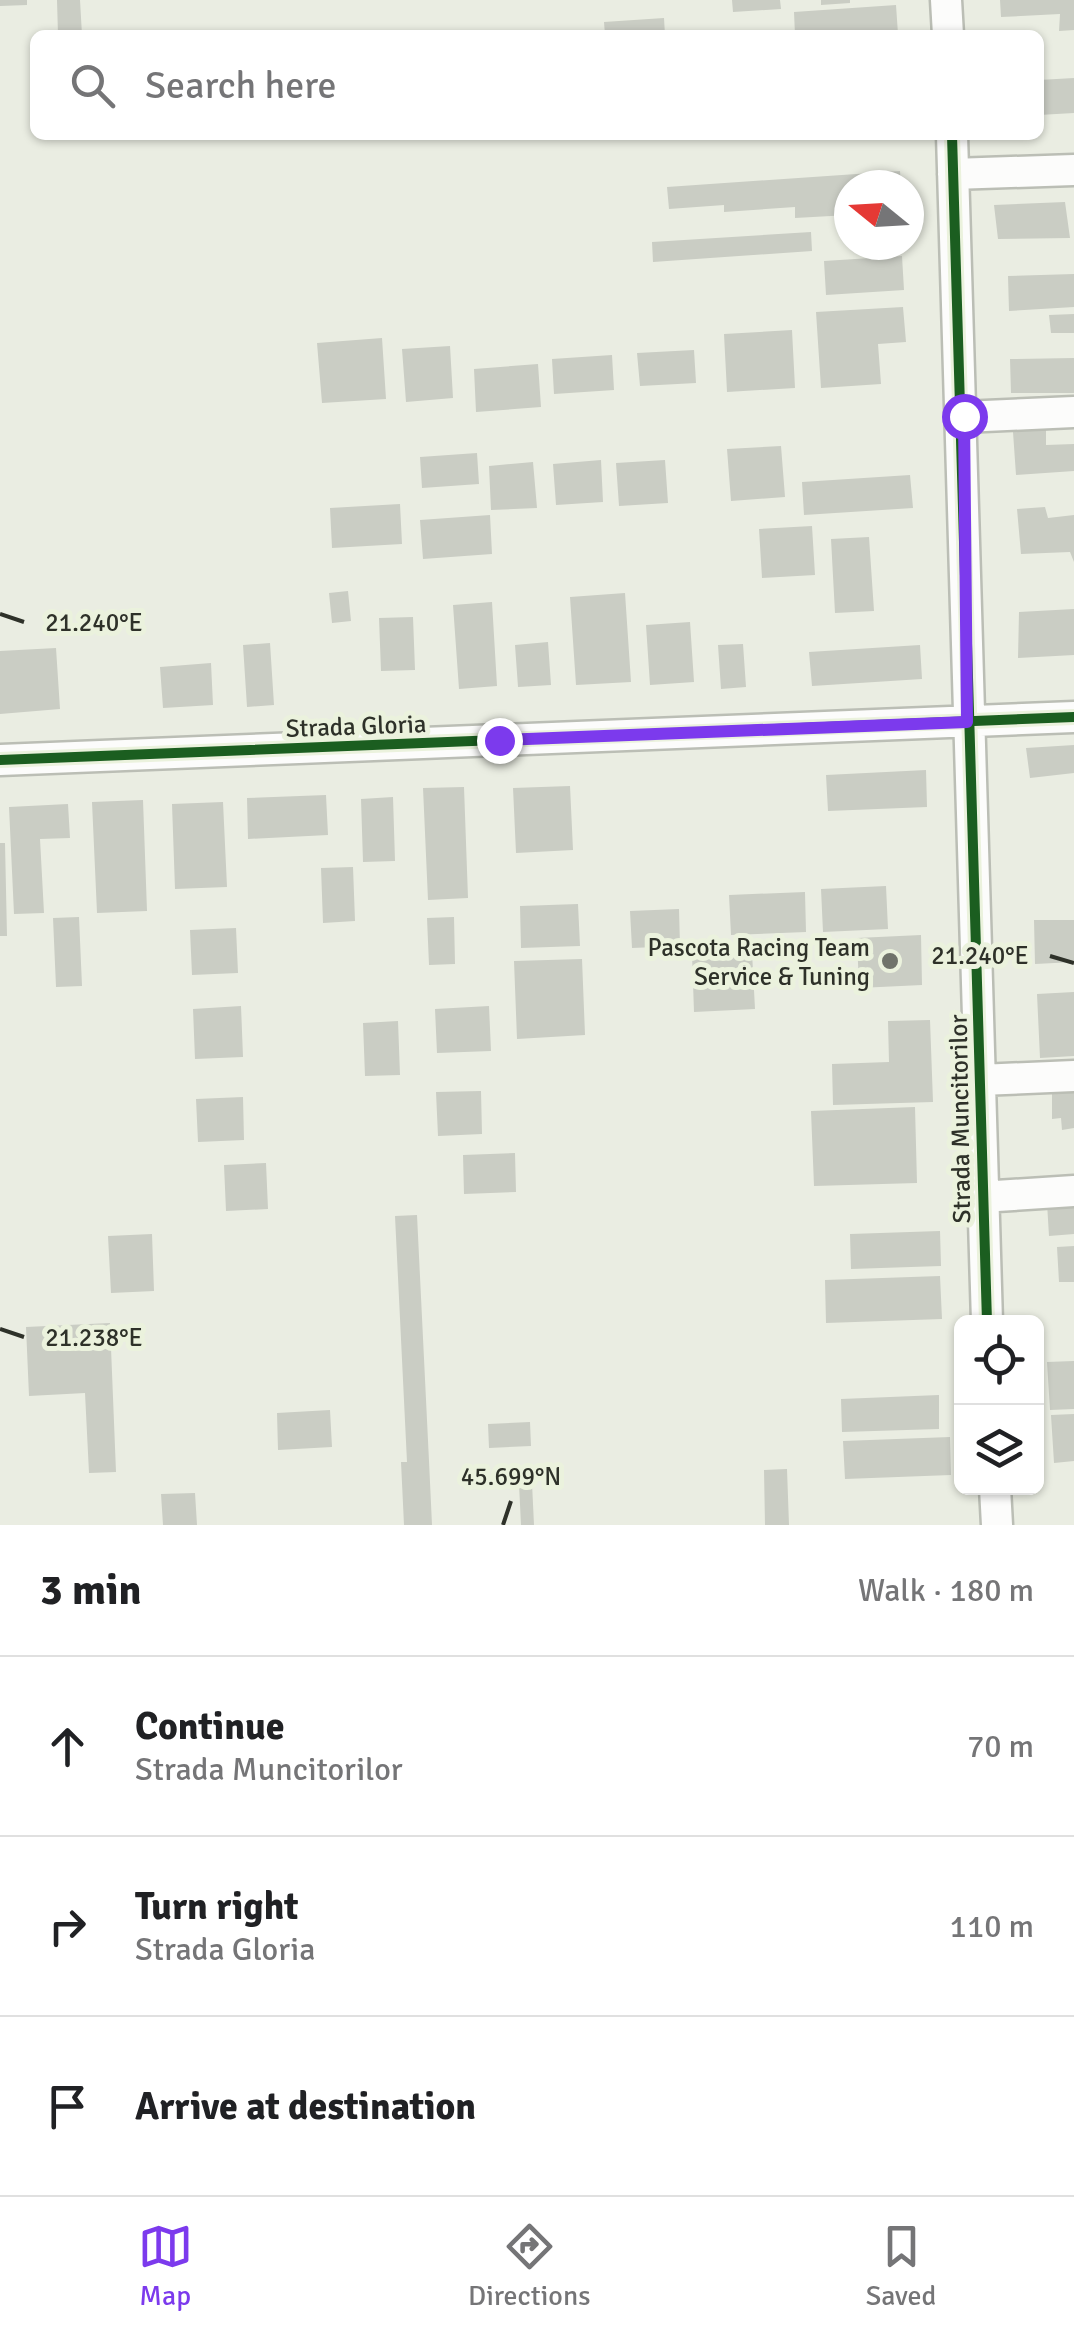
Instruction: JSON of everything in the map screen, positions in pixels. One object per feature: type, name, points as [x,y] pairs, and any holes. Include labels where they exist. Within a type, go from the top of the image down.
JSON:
[{"type":"street","points":[[946,0],[948,30]]},
{"type":"street","name":"Strada Muncitorilor","points":[[952,140],[964,416],[967,722],[987,1315]]},
{"type":"street","points":[[954,174],[1074,170]]},
{"type":"street","points":[[964,416],[1074,412]]},
{"type":"street","name":"Strada Gloria","points":[[0,760],[1074,717]]},
{"type":"street","points":[[980,1080],[1074,1076]]},
{"type":"street","points":[[981,1197],[1074,1191]]},
{"type":"street","points":[[995,1495],[997,1525]]},
{"type":"building","points":[[0,0],[27,0],[27,5],[0,6]]},
{"type":"building","points":[[57,0],[80,0],[82,30],[58,30]]},
{"type":"building","points":[[732,0],[780,0],[781,9],[733,12]]},
{"type":"building","points":[[821,0],[850,0],[850,3],[821,5]]},
{"type":"building","points":[[1000,0],[1074,0],[1074,30],[1059,31],[1060,14],[1001,17]]},
{"type":"building","points":[[896,5],[898,30],[795,30],[794,12]]},
{"type":"building","points":[[664,18],[665,30],[605,30],[604,22]]},
{"type":"building","points":[[1074,78],[1074,113],[1044,115],[1044,80]]},
{"type":"building","points":[[834,176],[834,216],[795,218],[795,207],[724,212],[724,205],[669,209],[667,187]]},
{"type":"building","points":[[1065,202],[1070,238],[998,239],[994,205]]},
{"type":"building","points":[[811,232],[812,251],[653,262],[652,242]]},
{"type":"building","points":[[902,260],[904,290],[826,295],[824,261]]},
{"type":"building","points":[[1074,274],[1074,307],[1009,311],[1008,276]]},
{"type":"building","points":[[903,307],[906,342],[878,344],[881,384],[821,388],[816,312]]},
{"type":"building","points":[[1074,314],[1074,333],[1051,333],[1049,315]]},
{"type":"building","points":[[792,330],[795,388],[727,392],[724,334]]},
{"type":"building","points":[[382,338],[386,399],[322,403],[317,343]]},
{"type":"building","points":[[450,346],[453,398],[406,402],[402,349]]},
{"type":"building","points":[[694,350],[696,383],[640,386],[637,353]]},
{"type":"building","points":[[612,355],[614,390],[554,394],[552,359]]},
{"type":"building","points":[[1074,358],[1074,393],[1011,393],[1010,359]]},
{"type":"building","points":[[538,364],[541,407],[476,412],[474,369]]},
{"type":"building","points":[[1046,428],[1046,445],[1074,444],[1074,471],[1016,475],[1013,432]]},
{"type":"building","points":[[781,446],[785,497],[731,501],[727,449]]},
{"type":"building","points":[[477,453],[479,484],[422,488],[420,457]]},
{"type":"building","points":[[601,460],[603,502],[556,505],[553,464]]},
{"type":"building","points":[[665,460],[668,503],[619,506],[616,463]]},
{"type":"building","points":[[533,462],[537,508],[491,510],[489,466]]},
{"type":"building","points":[[910,475],[913,508],[804,515],[802,482]]},
{"type":"building","points":[[400,504],[402,544],[332,548],[330,508]]},
{"type":"building","points":[[1045,507],[1048,518],[1074,515],[1074,562],[1070,552],[1021,554],[1017,509]]},
{"type":"building","points":[[490,515],[492,554],[423,559],[420,520]]},
{"type":"building","points":[[812,526],[815,575],[762,578],[759,529]]},
{"type":"building","points":[[869,537],[874,611],[835,613],[831,539]]},
{"type":"building","points":[[348,591],[351,621],[332,623],[329,593]]},
{"type":"building","points":[[625,593],[631,682],[576,685],[570,597]]},
{"type":"building","points":[[492,602],[497,686],[459,689],[453,605]]},
{"type":"building","points":[[1074,609],[1074,655],[1018,658],[1019,612]]},
{"type":"building","points":[[413,617],[415,670],[381,671],[379,618]]},
{"type":"building","points":[[690,622],[694,682],[650,685],[646,625]]},
{"type":"building","points":[[548,642],[551,685],[518,687],[515,645]]},
{"type":"building","points":[[270,643],[274,705],[247,707],[243,645]]},
{"type":"building","points":[[743,644],[746,687],[721,689],[718,645]]},
{"type":"building","points":[[920,645],[922,679],[812,686],[809,652]]},
{"type":"building","points":[[56,648],[60,709],[0,714],[0,651]]},
{"type":"building","points":[[211,663],[213,705],[163,708],[160,667]]},
{"type":"building","points":[[1074,745],[1074,773],[1030,778],[1026,748]]},
{"type":"building","points":[[926,770],[927,807],[828,811],[826,775]]},
{"type":"building","points":[[570,786],[573,850],[516,853],[513,788]]},
{"type":"building","points":[[464,787],[468,898],[428,900],[423,788]]},
{"type":"building","points":[[326,795],[328,835],[248,839],[247,798]]},
{"type":"building","points":[[393,797],[395,861],[363,862],[361,799]]},
{"type":"building","points":[[143,800],[147,911],[97,913],[92,802]]},
{"type":"building","points":[[223,802],[227,887],[175,889],[172,804]]},
{"type":"building","points":[[68,804],[70,838],[40,839],[44,913],[14,914],[9,807]]},
{"type":"building","points":[[0,843],[5,843],[7,936],[0,936]]},
{"type":"building","points":[[353,867],[355,921],[323,923],[321,868]]},
{"type":"building","points":[[886,886],[888,929],[823,932],[821,889]]},
{"type":"building","points":[[805,892],[806,932],[731,935],[729,895]]},
{"type":"building","points":[[578,904],[580,946],[521,948],[520,906]]},
{"type":"building","points":[[679,909],[680,946],[632,948],[630,911]]},
{"type":"building","points":[[79,917],[82,986],[56,987],[53,918]]},
{"type":"building","points":[[454,917],[455,964],[429,965],[427,918]]},
{"type":"building","points":[[1034,920],[1074,920],[1074,962],[1035,964]]},
{"type":"building","points":[[236,928],[238,973],[192,975],[190,930]]},
{"type":"building","name":"Pascota Racing Team Service & Tuning","points":[[921,935],[922,985],[859,988],[857,938]]},
{"type":"building","points":[[752,952],[755,1009],[694,1012],[692,954]]},
{"type":"building","points":[[582,959],[585,1035],[517,1039],[514,961]]},
{"type":"building","points":[[1074,992],[1074,1056],[1040,1058],[1037,994]]},
{"type":"building","points":[[241,1006],[243,1057],[195,1059],[193,1009]]},
{"type":"building","points":[[489,1006],[491,1051],[437,1053],[435,1009]]},
{"type":"building","points":[[930,1020],[933,1102],[833,1105],[832,1064],[889,1062],[888,1021]]},
{"type":"building","points":[[398,1021],[400,1075],[365,1076],[363,1023]]},
{"type":"building","points":[[1074,1083],[1074,1128],[1062,1130],[1061,1118],[1052,1119],[1052,1084]]},
{"type":"building","points":[[481,1091],[482,1134],[438,1136],[436,1092]]},
{"type":"building","points":[[243,1097],[244,1140],[198,1142],[196,1099]]},
{"type":"building","points":[[915,1107],[917,1183],[814,1186],[811,1111]]},
{"type":"building","points":[[515,1153],[516,1192],[464,1194],[463,1155]]},
{"type":"building","points":[[266,1163],[268,1209],[226,1211],[224,1165]]},
{"type":"building","points":[[1074,1202],[1074,1234],[1049,1236],[1047,1203]]},
{"type":"building","points":[[417,1215],[432,1525],[404,1525],[401,1462],[407,1462],[395,1216]]},
{"type":"building","points":[[940,1231],[941,1266],[851,1269],[850,1234]]},
{"type":"building","points":[[152,1234],[154,1291],[111,1293],[108,1236]]},
{"type":"building","points":[[1074,1246],[1074,1282],[1059,1282],[1057,1247]]},
{"type":"building","points":[[940,1276],[942,1319],[826,1323],[825,1280]]},
{"type":"building","points":[[110,1323],[116,1472],[89,1473],[85,1393],[29,1396],[26,1327]]},
{"type":"building","points":[[1074,1361],[1074,1409],[1050,1410],[1047,1362]]},
{"type":"building","points":[[939,1395],[939,1429],[842,1432],[841,1399]]},
{"type":"building","points":[[330,1410],[332,1447],[278,1450],[277,1413]]},
{"type":"building","points":[[1074,1414],[1074,1461],[1054,1463],[1051,1415]]},
{"type":"building","points":[[530,1422],[531,1446],[489,1448],[488,1424]]},
{"type":"building","points":[[950,1437],[951,1475],[845,1479],[843,1441]]},
{"type":"building","points":[[787,1469],[789,1525],[765,1525],[764,1470]]},
{"type":"building","points":[[532,1483],[534,1525],[521,1525],[519,1484]]},
{"type":"building","points":[[195,1493],[197,1525],[163,1525],[161,1494]]},
{"type":"cycle path","points":[[952,140],[987,1315]]},
{"type":"cycle path","points":[[0,760],[1074,717]]},
{"type":"place","name":"Pascota Racing Team Service & Tuning","points":[[890,961]]},
{"type":"route","points":[[499,740],[967,722],[964,416]]}]
